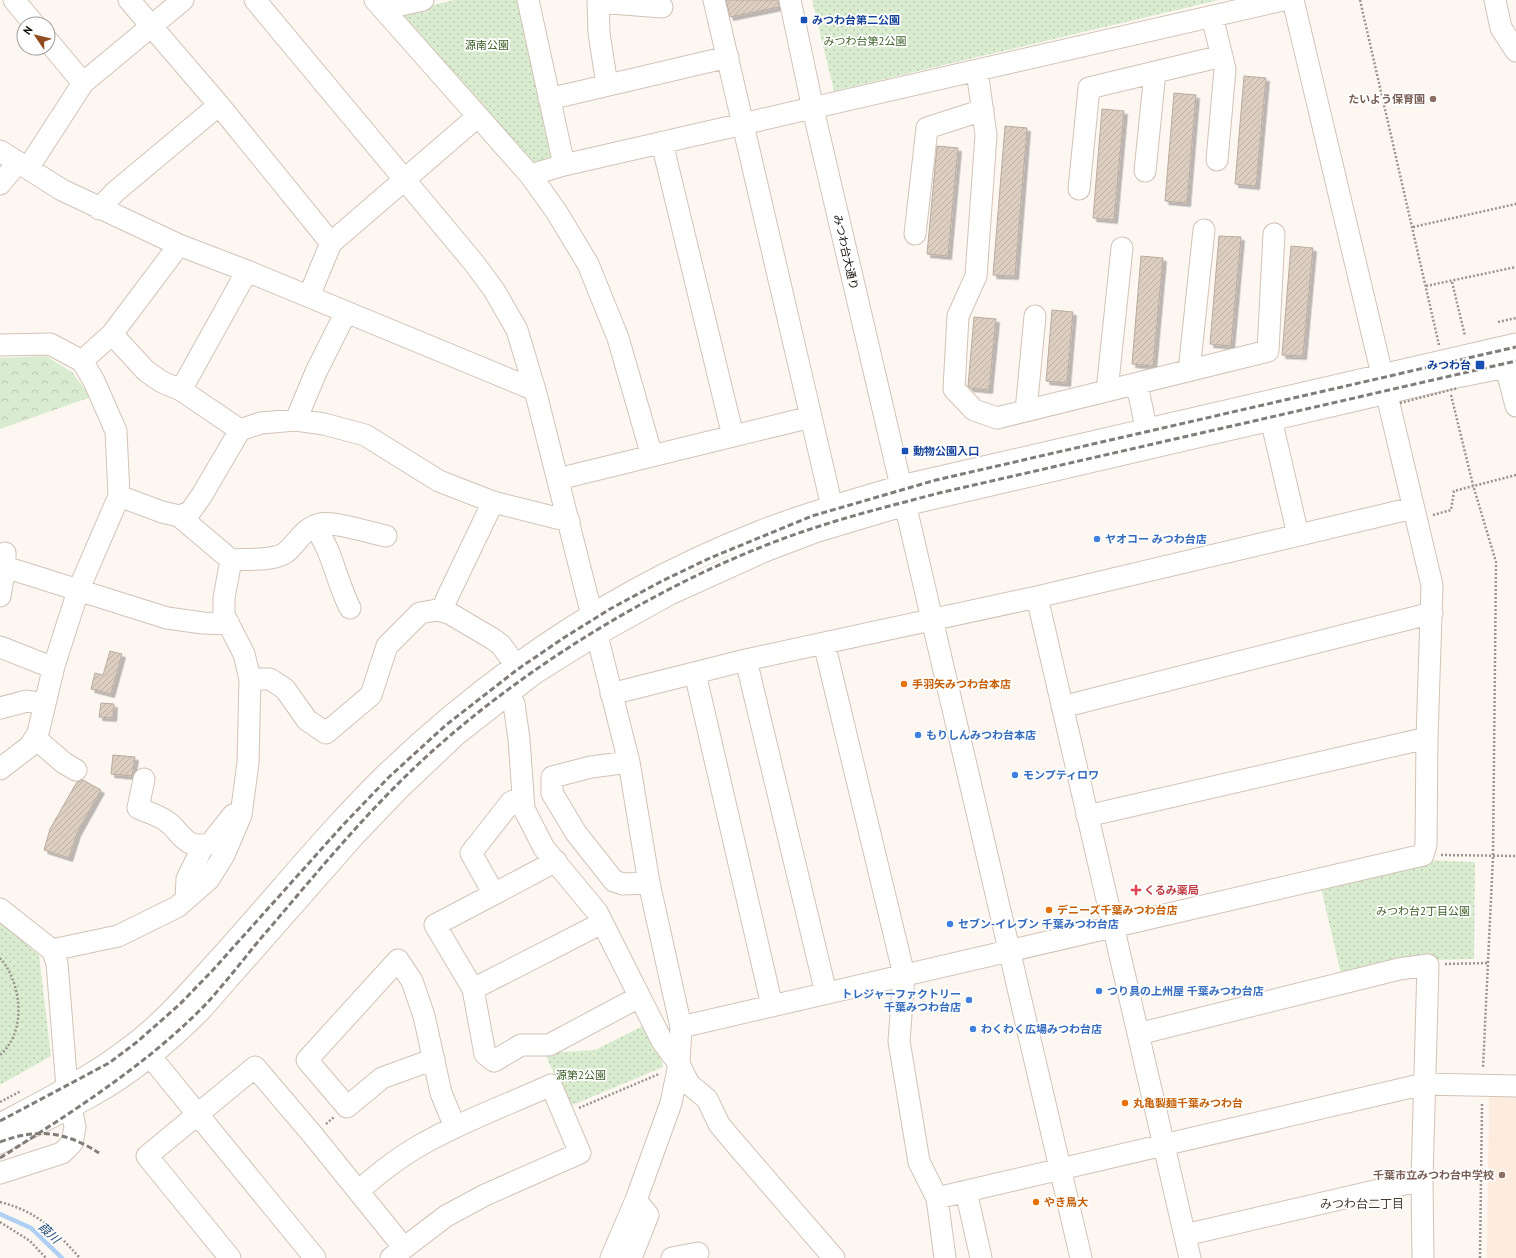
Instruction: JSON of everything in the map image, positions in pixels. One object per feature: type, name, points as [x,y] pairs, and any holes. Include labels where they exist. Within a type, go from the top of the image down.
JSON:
[{"type":"street","points":[[14,0],[27,16]]},
{"type":"street","points":[[129,0],[219,105],[330,243]]},
{"type":"street","points":[[0,184],[23,165],[83,83],[182,0]]},
{"type":"street","points":[[255,0],[474,263],[494,290],[517,330],[535,390],[569,521],[628,762],[649,883],[681,1027],[678,1069],[671,1103],[636,1200],[611,1258]]},
{"type":"street","points":[[379,5],[423,0]]},
{"type":"street","points":[[528,0],[564,165]]},
{"type":"street","points":[[714,0],[832,507]]},
{"type":"street","name":"みつわ台大通り","points":[[790,0],[813,109],[1081,1258]]},
{"type":"street","points":[[530,175],[564,165],[1283,0]]},
{"type":"street","points":[[681,1027],[1423,855],[1426,845],[1427,738],[1432,585],[1415,514],[1390,390],[1293,0]]},
{"type":"street","points":[[607,85],[599,33],[598,1],[662,7]]},
{"type":"street","points":[[1499,2],[1501,28],[1516,51]]},
{"type":"street","points":[[379,5],[530,175],[556,210],[588,264],[618,338],[652,456]]},
{"type":"street","points":[[1212,16],[1225,69],[1217,160]]},
{"type":"street","points":[[56,51],[83,83]]},
{"type":"street","points":[[1080,189],[1089,88],[1222,56]]},
{"type":"street","points":[[550,99],[728,57]]},
{"type":"street","points":[[977,71],[986,135],[976,276],[958,316],[954,389],[974,410],[997,418],[1268,351],[1274,234]]},
{"type":"street","points":[[1145,171],[1154,72]]},
{"type":"street","points":[[99,209],[115,192],[219,105]]},
{"type":"street","points":[[915,234],[928,128],[983,110]]},
{"type":"street","points":[[309,296],[330,243],[477,117]]},
{"type":"street","points":[[662,143],[733,436]]},
{"type":"street","points":[[0,151],[62,190],[99,209],[179,245],[309,296],[535,390]]},
{"type":"street","points":[[1189,371],[1204,230]]},
{"type":"street","points":[[82,361],[112,334],[179,245]]},
{"type":"street","points":[[1107,391],[1122,248]]},
{"type":"street","points":[[181,390],[247,271]]},
{"type":"street","points":[[296,420],[316,372],[346,312]]},
{"type":"street","points":[[1026,411],[1035,316]]},
{"type":"street","points":[[112,334],[146,371],[162,382],[181,390],[240,430]]},
{"type":"street","points":[[0,345],[50,344],[82,361],[94,381],[116,431],[119,496],[78,591],[54,666],[38,733],[30,746],[0,769]]},
{"type":"street","points":[[1449,376],[1516,344]]},
{"type":"street","points":[[0,1143],[70,1097],[152,1029],[181,1001],[338,822],[386,774],[443,721],[515,664],[592,613],[659,577],[754,534],[832,507],[903,495],[1270,419],[1449,376],[1511,366],[1516,406]]},
{"type":"street","points":[[1137,384],[1146,428]]},
{"type":"street","points":[[0,1124],[118,1080],[150,1056],[175,1036],[200,1010],[354,836],[399,789],[456,735],[535,673],[596,635],[670,594],[729,566],[903,495],[1146,428],[1390,390]]},
{"type":"street","points":[[558,479],[811,417]]},
{"type":"street","points":[[1270,419],[1298,536]]},
{"type":"street","points":[[179,516],[190,512],[202,495],[240,430],[261,424],[296,420],[324,424],[365,435],[439,481],[493,502],[569,521]]},
{"type":"street","points":[[119,496],[162,512],[179,516],[231,560],[271,558],[284,554],[305,532],[320,523],[349,527],[386,536]]},
{"type":"street","points":[[443,610],[446,600],[493,502]]},
{"type":"street","points":[[611,694],[746,660],[933,620],[1298,536],[1415,514]]},
{"type":"street","points":[[314,526],[324,539],[335,567],[341,591],[350,608]]},
{"type":"street","points":[[0,596],[5,560],[78,591],[167,618],[203,623],[229,624]]},
{"type":"street","points":[[52,950],[118,936],[177,907],[209,880],[224,855],[238,822],[243,804],[248,763],[250,679],[244,654],[224,615],[224,598],[231,560]]},
{"type":"street","points":[[1037,596],[1112,926],[1190,1258]]},
{"type":"street","points":[[250,679],[270,679],[285,689],[307,720],[326,733],[371,695],[387,646],[420,613],[443,610],[493,638],[501,645],[515,664]]},
{"type":"street","points":[[1062,707],[1432,612]]},
{"type":"street","points":[[824,643],[904,975],[899,1040],[919,1162],[937,1198],[945,1258]]},
{"type":"street","points":[[0,647],[51,667],[54,666]]},
{"type":"street","points":[[746,660],[826,993]]},
{"type":"street","points":[[695,673],[772,1006]]},
{"type":"street","points":[[508,694],[514,704],[519,739],[524,809],[544,848],[597,912],[639,997],[678,1069],[689,1084],[707,1099],[719,1124],[727,1134],[834,1258]]},
{"type":"street","points":[[0,708],[27,701],[45,704]]},
{"type":"street","points":[[35,738],[64,763],[76,770]]},
{"type":"street","points":[[1087,816],[1427,738]]},
{"type":"street","points":[[628,762],[591,767],[552,777],[552,793],[576,833],[614,881],[623,884],[649,883]]},
{"type":"street","points":[[144,780],[138,808],[168,822],[184,840],[203,846],[210,844],[243,804]]},
{"type":"street","points":[[494,894],[472,853],[511,802],[523,797]]},
{"type":"street","points":[[186,899],[187,879],[203,846]]},
{"type":"street","points":[[556,861],[436,925],[473,989],[485,1054],[494,1061],[521,1045],[549,1045],[639,997]]},
{"type":"street","points":[[0,909],[52,950],[59,972],[70,1097],[75,1127],[72,1143],[62,1153],[0,1173]]},
{"type":"street","points":[[473,989],[602,923]]},
{"type":"street","points":[[434,1059],[382,1078],[347,1107],[307,1060],[398,960],[412,982],[424,1016],[434,1059],[441,1093],[455,1127]]},
{"type":"street","points":[[1138,1034],[1399,969],[1428,965],[1422,1180],[1423,1258]]},
{"type":"street","points":[[150,1056],[315,1258]]},
{"type":"street","points":[[230,1258],[147,1156],[197,1113],[255,1067],[358,1191],[398,1253],[446,1216],[485,1195],[580,1153],[551,1085],[455,1127],[419,1146],[389,1165],[358,1191]]},
{"type":"street","points":[[937,1198],[1424,1084],[1516,1086]]},
{"type":"street","points":[[1185,1235],[1422,1180]]},
{"type":"street","points":[[966,1191],[981,1258]]},
{"type":"street","points":[[631,1258],[648,1215],[636,1200]]},
{"type":"street","points":[[672,1258],[698,1253]]},
{"type":"path","points":[[1360,0],[1426,286],[1449,376],[1473,485],[1496,562],[1493,856],[1482,1085],[1480,1258]]},
{"type":"path","points":[[1413,227],[1516,204]]},
{"type":"path","points":[[1426,286],[1452,282],[1516,267]]},
{"type":"path","points":[[1452,282],[1465,336]]},
{"type":"path","points":[[1498,322],[1516,318]]},
{"type":"path","points":[[1390,390],[1449,376]]},
{"type":"path","points":[[1415,514],[1451,510],[1454,491],[1516,475]]},
{"type":"path","points":[[1423,855],[1516,856]]},
{"type":"path","points":[[0,958],[9,972],[17,991],[18,1014],[16,1033],[8,1048],[0,1055]]},
{"type":"path","points":[[1428,965],[1487,963]]},
{"type":"path","points":[[563,1114],[663,1072],[678,1069]]},
{"type":"path","points":[[312,1134],[347,1107]]},
{"type":"path","points":[[0,1202],[19,1207],[50,1226],[80,1258]]},
{"type":"path","points":[[0,1222],[30,1241],[46,1258]]},
{"type":"shaded area","name":"千葉市立みつわ台中学校","points":[[1489,1095],[1516,1096],[1516,1258],[1487,1258]]},
{"type":"green space","name":"源南公園","points":[[455,0],[523,0],[559,158],[533,170],[398,13]]},
{"type":"green space","name":"みつわ台第2公園","points":[[812,0],[1219,0],[834,91]]},
{"type":"green space","points":[[46,356],[72,372],[91,397],[0,429],[0,358]]},
{"type":"green space","name":"みつわ台2丁目公園","points":[[1421,860],[1475,862],[1474,959],[1433,960],[1341,974],[1321,888]]},
{"type":"green space","points":[[0,922],[39,955],[51,1056],[0,1085]]},
{"type":"green space","name":"源第2公園","points":[[649,1023],[657,1041],[663,1067],[568,1107],[545,1053],[595,1050]]},
{"type":"building","points":[[726,0],[778,0],[779,7],[730,17]]},
{"type":"building","points":[[1244,76],[1266,78],[1256,186],[1235,184]]},
{"type":"building","points":[[1174,93],[1196,95],[1187,203],[1165,201]]},
{"type":"building","points":[[1102,109],[1124,111],[1114,220],[1093,218]]},
{"type":"building","points":[[1005,126],[1027,128],[1015,276],[993,275]]},
{"type":"building","points":[[937,146],[958,148],[948,256],[927,254]]},
{"type":"building","points":[[1219,236],[1241,237],[1231,346],[1210,344]]},
{"type":"building","points":[[1291,246],[1313,248],[1303,356],[1282,355]]},
{"type":"building","points":[[1141,256],[1163,258],[1153,366],[1132,364]]},
{"type":"building","points":[[1052,310],[1073,312],[1067,383],[1046,381]]},
{"type":"building","points":[[974,317],[996,319],[989,390],[970,388],[968,386]]},
{"type":"building","points":[[110,651],[122,654],[111,694],[91,689],[95,673],[103,675]]},
{"type":"building","points":[[101,703],[114,704],[113,718],[99,717]]},
{"type":"building","points":[[113,755],[135,757],[132,776],[111,774]]},
{"type":"building","points":[[83,780],[101,790],[77,833],[69,858],[44,850],[50,829],[77,782]]},
{"type":"waterway","name":"葭川","points":[[0,1214],[31,1228],[62,1258]]},
{"type":"railway","points":[[0,1121],[109,1063],[137,1042],[180,1004],[212,971],[343,825],[389,777],[446,725],[518,669],[565,637],[610,609],[662,581],[710,558],[812,516],[936,480],[1516,347]]},
{"type":"railway","points":[[0,1158],[108,1086],[184,1026],[207,1003],[312,878],[369,814],[409,773],[451,735],[497,698],[547,662],[652,598],[761,547],[814,528],[861,514],[939,493],[1516,361]]},
{"type":"railway","points":[[0,1142],[26,1135],[51,1134],[74,1140],[99,1153]]},
{"type":"place","name":"みつわ台第二公園","points":[[804,20]]},
{"type":"place","name":"たいよう保育園","points":[[1433,99]]},
{"type":"place","name":"みつわ台","points":[[1480,365]]},
{"type":"place","name":"動物公園入口","points":[[905,451]]},
{"type":"place","name":"ヤオコー みつわ台店","points":[[1097,539]]},
{"type":"place","name":"手羽矢みつわ台本店","points":[[904,684]]},
{"type":"place","name":"もりしんみつわ台本店","points":[[918,735]]},
{"type":"place","name":"モンプティロワ","points":[[1015,775]]},
{"type":"place","name":"くるみ薬局","points":[[1136,890]]},
{"type":"place","name":"デニーズ千葉みつわ台店","points":[[1049,910]]},
{"type":"place","name":"セブン-イレブン 千葉みつわ台店","points":[[950,924]]},
{"type":"place","name":"つり具の上州屋 千葉みつわ台店","points":[[1099,991]]},
{"type":"place","name":"トレジャーファクトリー 千葉みつわ台店","points":[[969,1000]]},
{"type":"place","name":"わくわく広場みつわ台店","points":[[973,1029]]},
{"type":"place","name":"丸亀製麺千葉みつわ台","points":[[1125,1103]]},
{"type":"place","name":"千葉市立みつわ台中学校","points":[[1502,1175]]},
{"type":"place","name":"やき鳥大","points":[[1036,1202]]},
{"type":"district","name":"みつわ台二丁目","points":[[1362,1204]]}]
